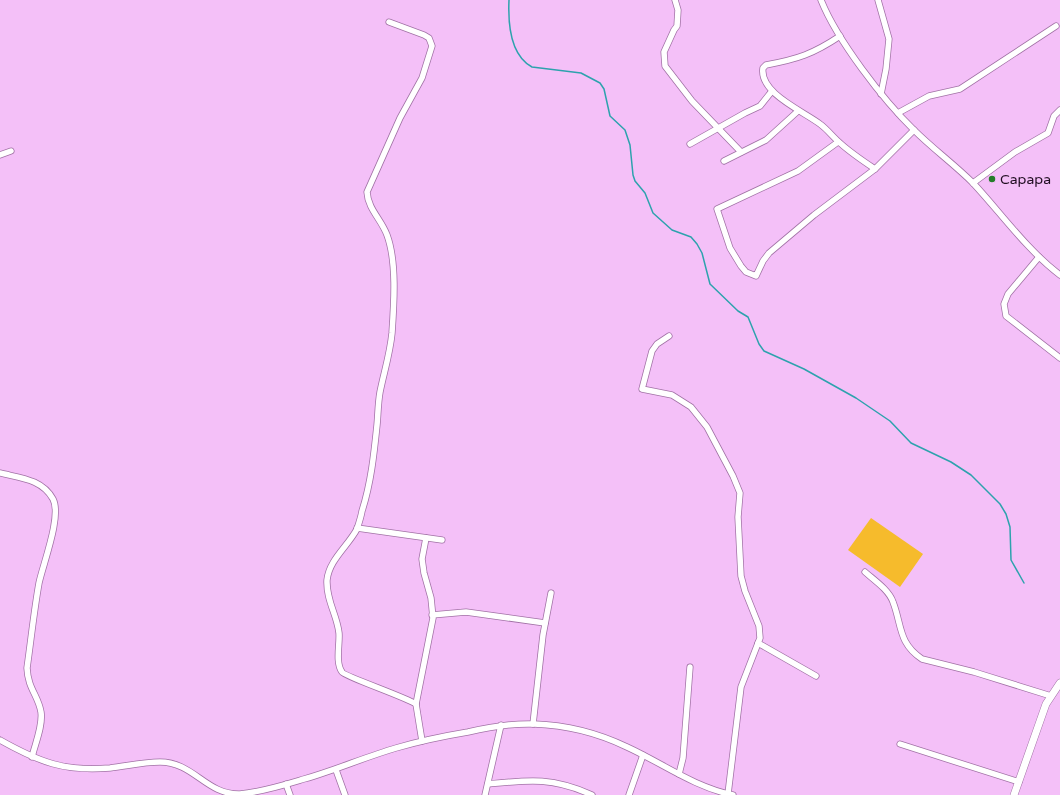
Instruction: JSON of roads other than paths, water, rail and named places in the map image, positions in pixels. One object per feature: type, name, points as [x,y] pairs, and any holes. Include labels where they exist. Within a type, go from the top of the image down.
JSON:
[{"type":"street","points":[[675,0],[678,10],[677,26],[664,52],[665,66],[692,101],[742,152]]},
{"type":"street","points":[[821,0],[840,36],[881,94],[914,130],[973,183],[1039,257],[1060,275]]},
{"type":"street","points":[[878,0],[889,39],[886,69],[881,94]]},
{"type":"street","points":[[389,22],[424,35],[429,38],[432,46],[422,78],[400,118],[366,192],[367,202],[387,233],[392,249],[394,295],[389,361],[380,393],[373,460],[368,488],[357,528],[335,560],[327,580],[330,606],[338,632],[339,662],[342,672],[347,677],[393,692],[416,704]]},
{"type":"street","points":[[898,113],[929,96],[960,89],[1056,26]]},
{"type":"street","points":[[840,36],[810,54],[800,58],[766,65],[762,72],[772,91],[798,111],[819,124],[838,142],[875,169]]},
{"type":"street","points":[[690,144],[760,106],[772,91]]},
{"type":"street","points":[[973,183],[1015,152],[1048,133],[1054,116],[1060,110]]},
{"type":"street","points":[[724,161],[766,140],[798,111]]},
{"type":"street","points":[[838,142],[798,171],[716,209],[730,248],[746,272],[756,276],[763,261],[769,253],[814,215],[875,169],[914,130]]},
{"type":"street","points":[[0,155],[11,151]]},
{"type":"street","points":[[1039,257],[1008,294],[1004,304],[1006,316],[1060,358]]},
{"type":"street","points":[[0,740],[32,757],[74,769],[113,767],[147,762],[175,764],[186,768],[214,793],[240,794],[261,791],[336,770],[394,748],[422,741],[501,725],[533,724],[558,726],[590,732],[627,746],[710,792],[730,795],[741,687],[744,673],[760,638],[759,626],[755,612],[745,591],[741,576],[738,517],[740,493],[733,476],[707,427],[691,407],[672,395],[642,389],[652,351],[657,344],[669,336]]},
{"type":"street","points":[[0,473],[33,480],[47,490],[54,500],[55,509],[51,544],[44,562],[39,584],[27,668],[28,681],[41,710],[41,719],[32,757]]},
{"type":"street","points":[[357,528],[442,540]]},
{"type":"street","points":[[422,741],[416,704],[432,628],[432,615],[422,559],[426,538]]},
{"type":"street","points":[[865,572],[888,593],[893,601],[899,626],[905,640],[915,654],[922,660],[974,672],[1051,696]]},
{"type":"street","points":[[533,724],[545,623],[551,593]]},
{"type":"street","points":[[432,615],[466,612],[545,623]]},
{"type":"street","points":[[758,643],[816,676]]},
{"type":"street","points":[[679,774],[683,758],[690,667]]},
{"type":"street","points":[[1014,795],[1051,696],[1060,683]]},
{"type":"street","points":[[485,795],[501,725]]},
{"type":"street","points":[[900,744],[1019,782]]},
{"type":"street","points":[[628,795],[643,755]]},
{"type":"street","points":[[336,770],[345,795]]},
{"type":"street","points":[[488,784],[536,780],[547,781],[592,795]]},
{"type":"street","points":[[286,784],[290,795]]},
{"type":"waterway","points":[[509,0],[509,18],[512,37],[519,55],[525,62],[532,67],[581,73],[600,83],[604,89],[610,116],[625,130],[630,145],[635,181],[645,193],[653,213],[672,230],[691,237],[697,244],[702,253],[710,284],[738,311],[748,317],[759,344],[764,351],[804,369],[856,398],[890,421],[911,443],[951,462],[971,475],[1000,504],[1006,514],[1010,527],[1011,560],[1024,583]]},
{"type":"place","name":"Capapa","points":[[992,179]]}]
